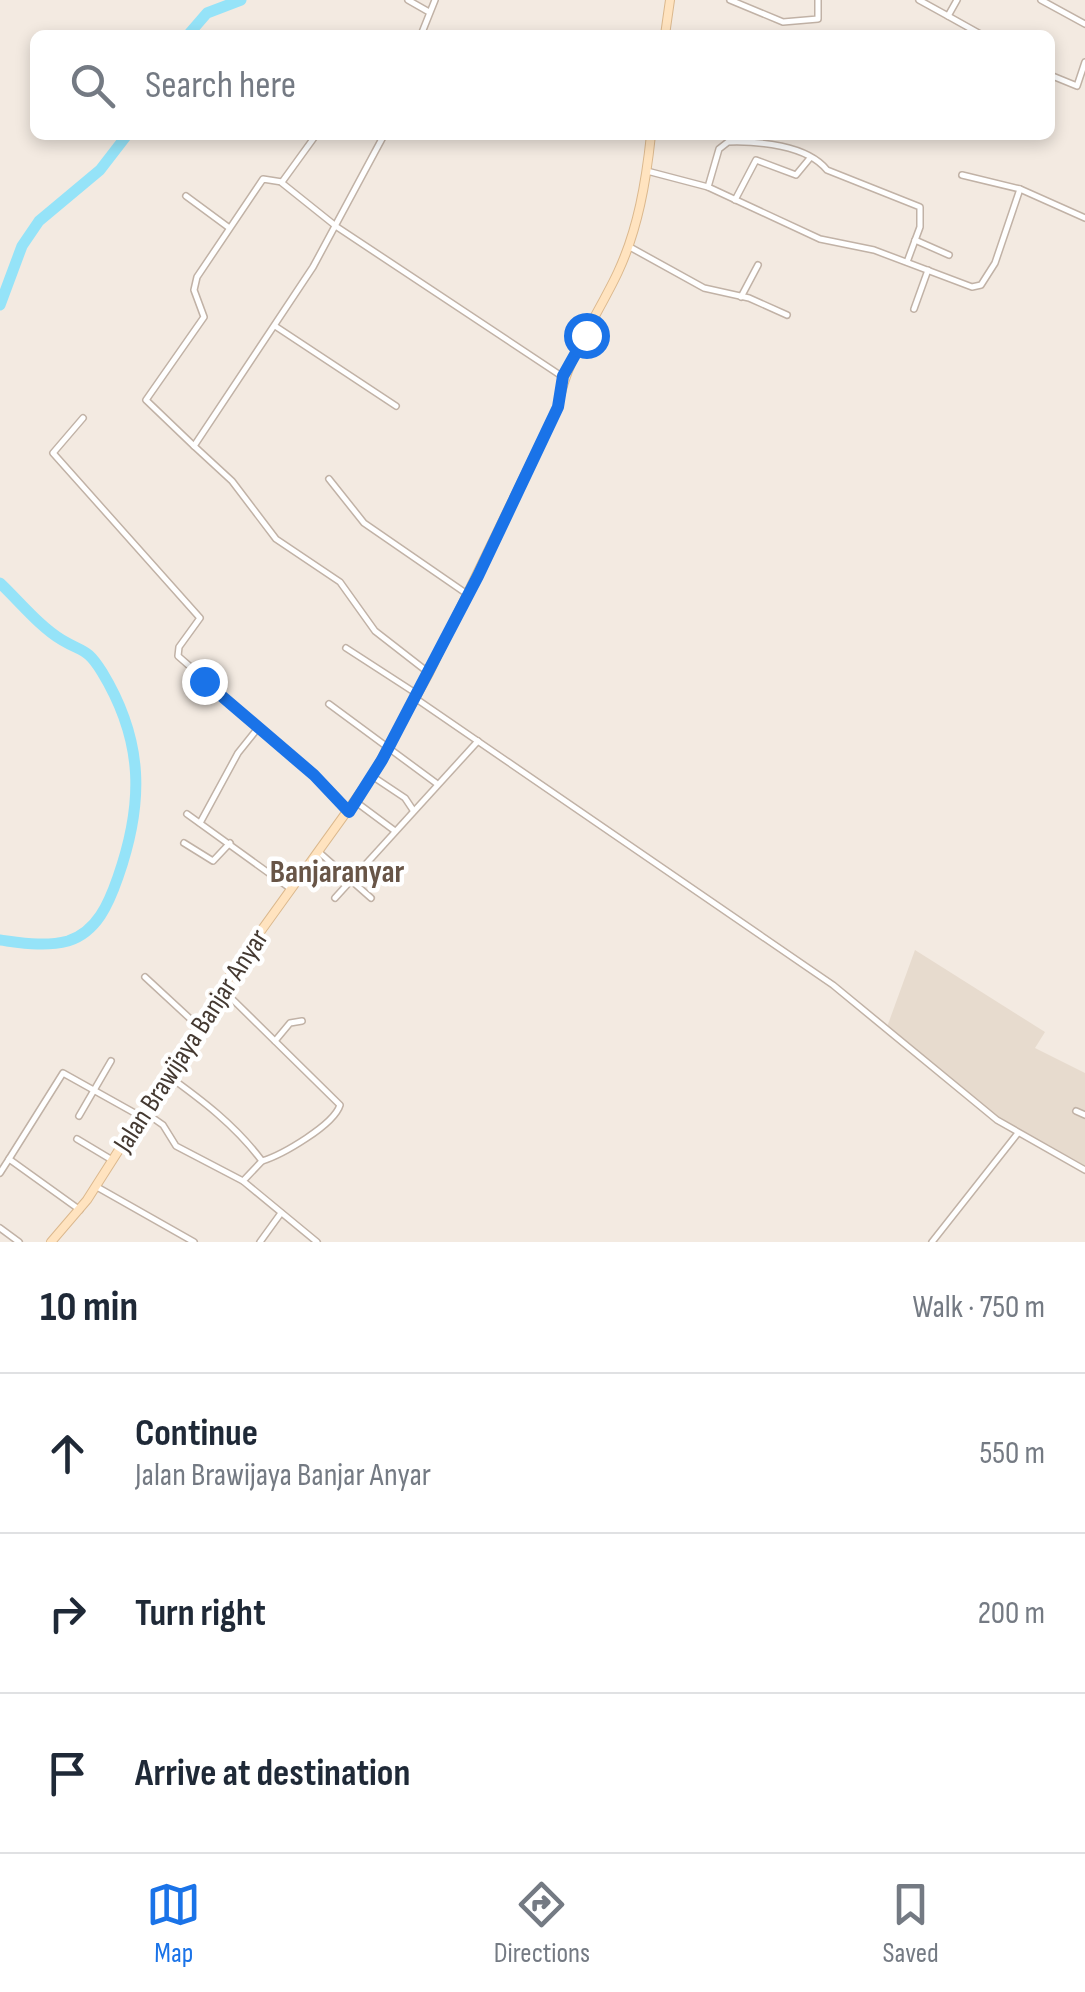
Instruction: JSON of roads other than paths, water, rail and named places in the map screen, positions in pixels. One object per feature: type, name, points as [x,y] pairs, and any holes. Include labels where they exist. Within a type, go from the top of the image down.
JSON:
[{"type":"street","points":[[408,0],[428,12]]},
{"type":"street","points":[[423,30],[436,0]]},
{"type":"street","points":[[666,30],[670,0]]},
{"type":"street","points":[[730,0],[748,3],[799,24],[818,19],[818,0]]},
{"type":"street","points":[[918,0],[973,30]]},
{"type":"street","points":[[948,16],[957,0]]},
{"type":"street","points":[[1041,0],[1085,24]]},
{"type":"street","points":[[1055,78],[1077,86],[1085,62]]},
{"type":"street","points":[[282,182],[312,140]]},
{"type":"street","points":[[194,446],[337,227],[381,140]]},
{"type":"street","name":"Jalan Brawijaya Banjar Anyar","points":[[52,1242],[80,1210],[222,989],[356,802],[388,749],[468,595],[558,407],[563,376],[628,246],[651,140]]},
{"type":"street","points":[[708,188],[720,150],[728,142],[771,145],[810,158],[876,191],[915,203],[922,211],[907,262]]},
{"type":"street","points":[[734,200],[756,160],[796,175],[810,158]]},
{"type":"street","points":[[647,171],[708,188],[820,239],[907,262],[972,286],[982,284],[995,264],[1020,189]]},
{"type":"street","points":[[962,175],[1020,189],[1085,218]]},
{"type":"street","points":[[429,673],[375,631],[340,582],[276,540],[232,481],[146,402],[204,315],[195,282],[264,179],[282,182],[337,227],[563,376]]},
{"type":"street","points":[[186,196],[229,227]]},
{"type":"street","points":[[915,240],[949,255]]},
{"type":"street","points":[[628,246],[704,288],[741,297],[786,315]]},
{"type":"street","points":[[741,297],[758,265]]},
{"type":"street","points":[[914,310],[928,270]]},
{"type":"street","points":[[275,326],[396,406]]},
{"type":"street","points":[[83,418],[52,453],[200,618],[179,647],[178,656],[349,812]]},
{"type":"street","points":[[329,479],[364,523],[468,595]]},
{"type":"street","points":[[346,648],[833,985],[1018,1134],[1085,1170]]},
{"type":"street","points":[[329,704],[436,783]]},
{"type":"street","points":[[200,823],[238,752],[258,727]]},
{"type":"street","points":[[335,898],[478,741]]},
{"type":"street","points":[[372,776],[405,798],[413,810]]},
{"type":"street","points":[[356,802],[395,831]]},
{"type":"street","points":[[187,814],[292,889]]},
{"type":"street","points":[[184,843],[213,861],[230,843]]},
{"type":"street","points":[[320,853],[370,898]]},
{"type":"street","points":[[145,977],[198,1026]]},
{"type":"street","points":[[222,989],[340,1110],[300,1142],[262,1162],[244,1180]]},
{"type":"street","points":[[275,1041],[290,1023],[302,1021]]},
{"type":"street","points":[[80,1116],[111,1061]]},
{"type":"street","points":[[0,1172],[63,1072],[163,1125],[176,1146],[244,1180],[317,1242]]},
{"type":"street","points":[[166,1075],[220,1115],[262,1162]]},
{"type":"street","points":[[1076,1111],[1085,1114]]},
{"type":"street","points":[[932,1242],[1018,1134]]},
{"type":"street","points":[[77,1140],[112,1160]]},
{"type":"street","points":[[10,1159],[80,1210]]},
{"type":"street","points":[[96,1186],[194,1242]]},
{"type":"street","points":[[260,1242],[280,1213]]},
{"type":"street","points":[[0,1228],[19,1242]]},
{"type":"waterway","points":[[192,30],[207,13],[241,0]]},
{"type":"waterway","points":[[0,305],[22,246],[39,221],[100,170],[123,140]]},
{"type":"waterway","points":[[0,583],[46,628],[97,664],[126,723],[136,773],[126,850],[110,897],[94,924],[78,937],[59,943],[0,940]]},
{"type":"district","name":"Banjaranyar","points":[[337,871]]}]
